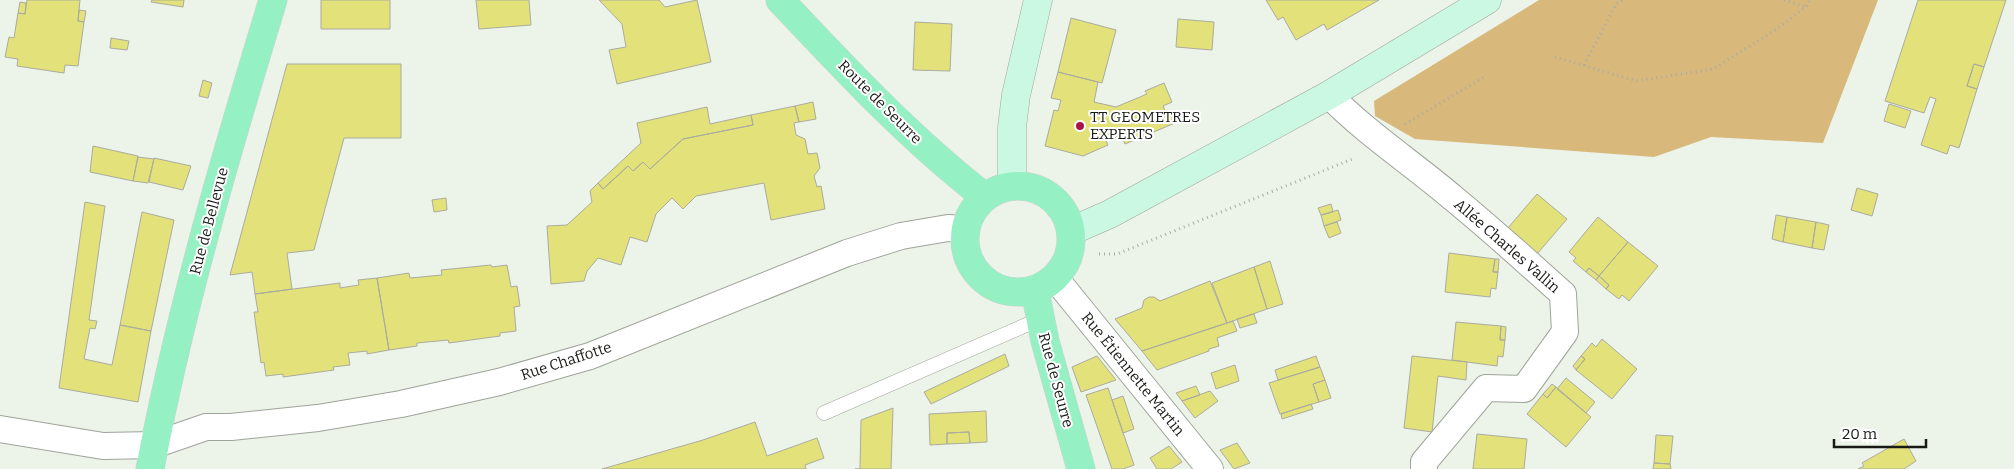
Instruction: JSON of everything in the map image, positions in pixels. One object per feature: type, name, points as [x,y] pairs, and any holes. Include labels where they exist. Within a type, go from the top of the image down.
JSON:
[{"type":"main road","name":"Rue de Bellevue","points":[[152,457],[173,358],[220,179],[273,0]]},
{"type":"main road","name":"Route de Seurre","points":[[780,0],[878,104],[961,179],[985,197]]},
{"type":"main road","points":[[1012,186],[1026,186],[1039,190],[1050,197],[1060,206],[1067,218],[1071,231],[1072,244],[1064,268],[1045,284],[1021,293],[1007,292],[983,280],[967,256],[964,243],[965,229],[969,217],[976,206],[985,197],[998,190],[1012,186]]},
{"type":"main road","name":"Rue de Seurre","points":[[1045,284],[1040,319],[1063,409],[1081,469]]},
{"type":"street","points":[[1012,186],[1012,127],[1016,95],[1038,0]]},
{"type":"street","points":[[1071,231],[1110,214],[1329,95],[1487,0]]},
{"type":"street","name":"Allée Charles Vallin","points":[[1329,95],[1344,111],[1452,197],[1563,294],[1565,332],[1524,389],[1486,388],[1424,462],[1424,469]]},
{"type":"street","name":"Rue Chaffotte","points":[[152,457],[206,427],[231,427],[318,418],[401,404],[498,382],[590,356],[848,253],[901,236],[924,231],[948,228],[965,229]]},
{"type":"street","name":"Rue Étiennette Martin","points":[[1045,284],[1210,469]]},
{"type":"street","points":[[0,429],[103,446],[152,457]]},
{"type":"lane","points":[[824,413],[1040,319]]},
{"type":"path","points":[[1584,65],[1616,4],[1623,0]]},
{"type":"path","points":[[1784,0],[1806,7]]},
{"type":"path","points":[[1555,57],[1636,81],[1713,69],[1774,31],[1806,7],[1810,0]]},
{"type":"path","points":[[1100,254],[1117,254],[1386,146],[1391,132],[1486,76]]},
{"type":"shaded area","points":[[1539,0],[1878,0],[1823,143],[1711,137],[1654,157],[1415,139],[1375,116],[1374,101]]},
{"type":"building","points":[[27,0],[80,0],[78,21],[84,22],[78,66],[65,65],[64,73],[17,66],[18,59],[5,57],[9,37],[14,38],[18,13],[25,14]]},
{"type":"building","points":[[152,0],[184,0],[183,7],[151,2]]},
{"type":"building","points":[[321,0],[390,0],[390,29],[321,29]]},
{"type":"building","points":[[476,0],[529,0],[531,25],[479,29]]},
{"type":"building","points":[[599,0],[659,0],[665,7],[697,0],[711,62],[617,84],[609,50],[626,47],[622,24]]},
{"type":"building","points":[[1266,0],[1379,0],[1327,30],[1324,24],[1296,40],[1283,17],[1278,20]]},
{"type":"building","points":[[1918,0],[2006,0],[1984,67],[1974,64],[1967,86],[1977,89],[1959,148],[1950,145],[1947,154],[1921,145],[1936,99],[1930,97],[1924,113],[1885,101]]},
{"type":"building","points":[[20,2],[26,3],[25,14],[18,13]]},
{"type":"building","points":[[79,10],[86,11],[84,22],[78,21]]},
{"type":"building","points":[[1071,18],[1116,30],[1102,83],[1058,72]]},
{"type":"building","points":[[1178,19],[1214,22],[1212,50],[1176,47]]},
{"type":"building","points":[[915,22],[952,24],[950,71],[913,70]]},
{"type":"building","points":[[111,38],[129,41],[127,50],[110,48]]},
{"type":"building","points":[[287,64],[401,64],[401,138],[344,138],[314,250],[287,253],[292,289],[255,294],[252,272],[230,275]]},
{"type":"building","points":[[1974,64],[1984,67],[1977,89],[1967,86]]},
{"type":"building","points":[[1058,72],[1098,82],[1094,102],[1116,107],[1147,94],[1145,91],[1164,83],[1172,102],[1163,106],[1167,116],[1171,114],[1175,123],[1125,144],[1121,135],[1106,141],[1108,145],[1083,156],[1045,146],[1054,110],[1058,111],[1061,100],[1051,98]]},
{"type":"building","points":[[203,80],[212,83],[208,98],[199,96]]},
{"type":"building","points":[[813,102],[816,119],[799,122],[795,106]]},
{"type":"building","points":[[1889,104],[1911,111],[1905,128],[1884,121]]},
{"type":"building","points":[[795,106],[799,122],[794,123],[796,135],[805,139],[808,154],[817,153],[820,168],[814,176],[817,187],[821,186],[825,209],[771,220],[764,183],[696,196],[683,209],[672,198],[656,214],[647,242],[630,237],[621,265],[598,258],[587,271],[584,281],[551,284],[547,226],[567,225],[592,202],[590,191],[598,183],[603,189],[628,166],[633,171],[643,162],[650,169],[683,139],[753,125],[751,115]]},
{"type":"building","points":[[707,107],[710,124],[751,115],[753,125],[683,139],[650,169],[643,162],[633,171],[628,166],[603,189],[598,183],[641,143],[637,123]]},
{"type":"building","points":[[93,146],[138,156],[133,181],[90,172]]},
{"type":"building","points":[[138,157],[154,159],[148,183],[133,181]]},
{"type":"building","points":[[154,158],[191,166],[183,190],[149,182]]},
{"type":"building","points":[[1857,188],[1878,194],[1872,216],[1851,210]]},
{"type":"building","points":[[1537,194],[1567,219],[1537,254],[1507,229]]},
{"type":"building","points":[[446,198],[447,210],[434,212],[432,200]]},
{"type":"building","points":[[85,202],[105,206],[89,320],[97,321],[95,329],[90,328],[84,359],[112,365],[120,325],[151,331],[138,402],[59,388]]},
{"type":"building","points":[[1331,204],[1333,212],[1321,215],[1318,208]]},
{"type":"building","points":[[1338,210],[1341,220],[1324,226],[1321,215]]},
{"type":"building","points":[[142,212],[174,220],[151,331],[120,325]]},
{"type":"building","points":[[1776,215],[1787,217],[1783,242],[1772,239]]},
{"type":"building","points":[[1598,217],[1628,242],[1599,276],[1589,268],[1586,272],[1573,261],[1576,258],[1569,252]]},
{"type":"building","points":[[1787,217],[1816,222],[1812,248],[1783,242]]},
{"type":"building","points":[[1337,222],[1341,233],[1329,238],[1324,226]]},
{"type":"building","points":[[1816,222],[1829,225],[1824,250],[1812,248]]},
{"type":"building","points":[[1628,242],[1658,266],[1629,301],[1622,295],[1619,299],[1606,289],[1609,285],[1599,276]]},
{"type":"building","points":[[1449,253],[1495,259],[1493,272],[1498,272],[1496,289],[1491,288],[1490,297],[1445,292]]},
{"type":"building","points":[[1495,259],[1499,259],[1498,272],[1493,272]]},
{"type":"building","points":[[1270,261],[1283,304],[1267,309],[1254,267]]},
{"type":"building","points":[[491,265],[492,267],[507,265],[511,287],[517,286],[520,306],[514,307],[516,331],[500,333],[500,336],[449,343],[448,340],[417,343],[417,346],[389,350],[377,278],[409,273],[410,278],[442,275],[441,270]]},
{"type":"building","points":[[1254,267],[1267,309],[1227,323],[1212,283]]},
{"type":"building","points":[[1589,268],[1599,276],[1596,280],[1586,272]]},
{"type":"building","points":[[1599,276],[1609,285],[1606,289],[1596,280]]},
{"type":"building","points":[[377,278],[389,350],[367,354],[367,351],[348,353],[350,365],[333,367],[334,370],[283,377],[283,374],[266,376],[264,362],[261,363],[254,312],[258,312],[255,294],[340,283],[340,288],[359,285],[358,280]]},
{"type":"building","points":[[1210,281],[1227,323],[1142,351],[1115,319],[1142,308],[1144,300],[1149,297],[1154,297],[1160,301]]},
{"type":"building","points":[[1254,314],[1257,323],[1240,328],[1237,319]]},
{"type":"building","points":[[1233,321],[1237,331],[1217,338],[1219,346],[1157,370],[1142,351]]},
{"type":"building","points":[[1456,322],[1501,326],[1500,340],[1505,340],[1503,357],[1498,356],[1497,366],[1452,360]]},
{"type":"building","points":[[1501,326],[1506,327],[1505,340],[1500,340]]},
{"type":"building","points":[[1602,339],[1637,369],[1612,399],[1576,370],[1585,359],[1581,356],[1592,343],[1596,347]]},
{"type":"building","points":[[1005,354],[1009,366],[931,404],[924,392]]},
{"type":"building","points":[[1097,356],[1116,380],[1081,392],[1072,367]]},
{"type":"building","points":[[1316,356],[1320,367],[1278,380],[1275,370]]},
{"type":"building","points":[[1412,356],[1467,362],[1466,380],[1438,376],[1432,432],[1404,428]]},
{"type":"building","points":[[1581,356],[1585,359],[1576,370],[1573,366]]},
{"type":"building","points":[[1235,365],[1239,381],[1216,389],[1211,373]]},
{"type":"building","points":[[1320,367],[1325,380],[1313,384],[1319,402],[1280,414],[1269,383]]},
{"type":"building","points":[[1566,378],[1595,402],[1586,413],[1557,389]]},
{"type":"building","points":[[1325,380],[1331,398],[1319,402],[1313,384]]},
{"type":"building","points":[[1552,384],[1556,387],[1547,398],[1543,394]]},
{"type":"building","points":[[1196,386],[1200,395],[1182,401],[1176,393]]},
{"type":"building","points":[[1556,387],[1591,417],[1566,447],[1527,414],[1543,394],[1547,398]]},
{"type":"building","points":[[1108,388],[1134,465],[1123,469],[1112,469],[1086,395]]},
{"type":"building","points":[[1210,391],[1218,401],[1195,418],[1182,401]]},
{"type":"building","points":[[1123,396],[1134,429],[1123,433],[1112,400]]},
{"type":"building","points":[[1311,404],[1313,409],[1282,419],[1281,414]]},
{"type":"building","points":[[893,408],[891,469],[860,469],[861,420]]},
{"type":"building","points":[[986,411],[987,442],[970,443],[969,432],[947,433],[947,444],[930,445],[929,414]]},
{"type":"building","points":[[755,422],[767,456],[817,438],[824,458],[805,465],[806,469],[602,469],[703,440]]},
{"type":"building","points":[[969,432],[970,443],[947,444],[947,433]]},
{"type":"building","points":[[1477,434],[1527,439],[1524,469],[1473,469]]},
{"type":"building","points":[[1656,435],[1673,436],[1670,464],[1654,463]]},
{"type":"building","points":[[1904,439],[1916,461],[1904,469],[1858,469],[1864,466],[1862,463]]},
{"type":"building","points":[[1237,443],[1250,463],[1234,469],[1220,450]]},
{"type":"building","points":[[1169,446],[1182,462],[1171,469],[1157,469],[1150,458]]},
{"type":"building","points":[[1654,463],[1670,464],[1671,469],[1653,469]]},
{"type":"place","name":"TT GEOMETRES EXPERTS","points":[[1080,126]]}]
